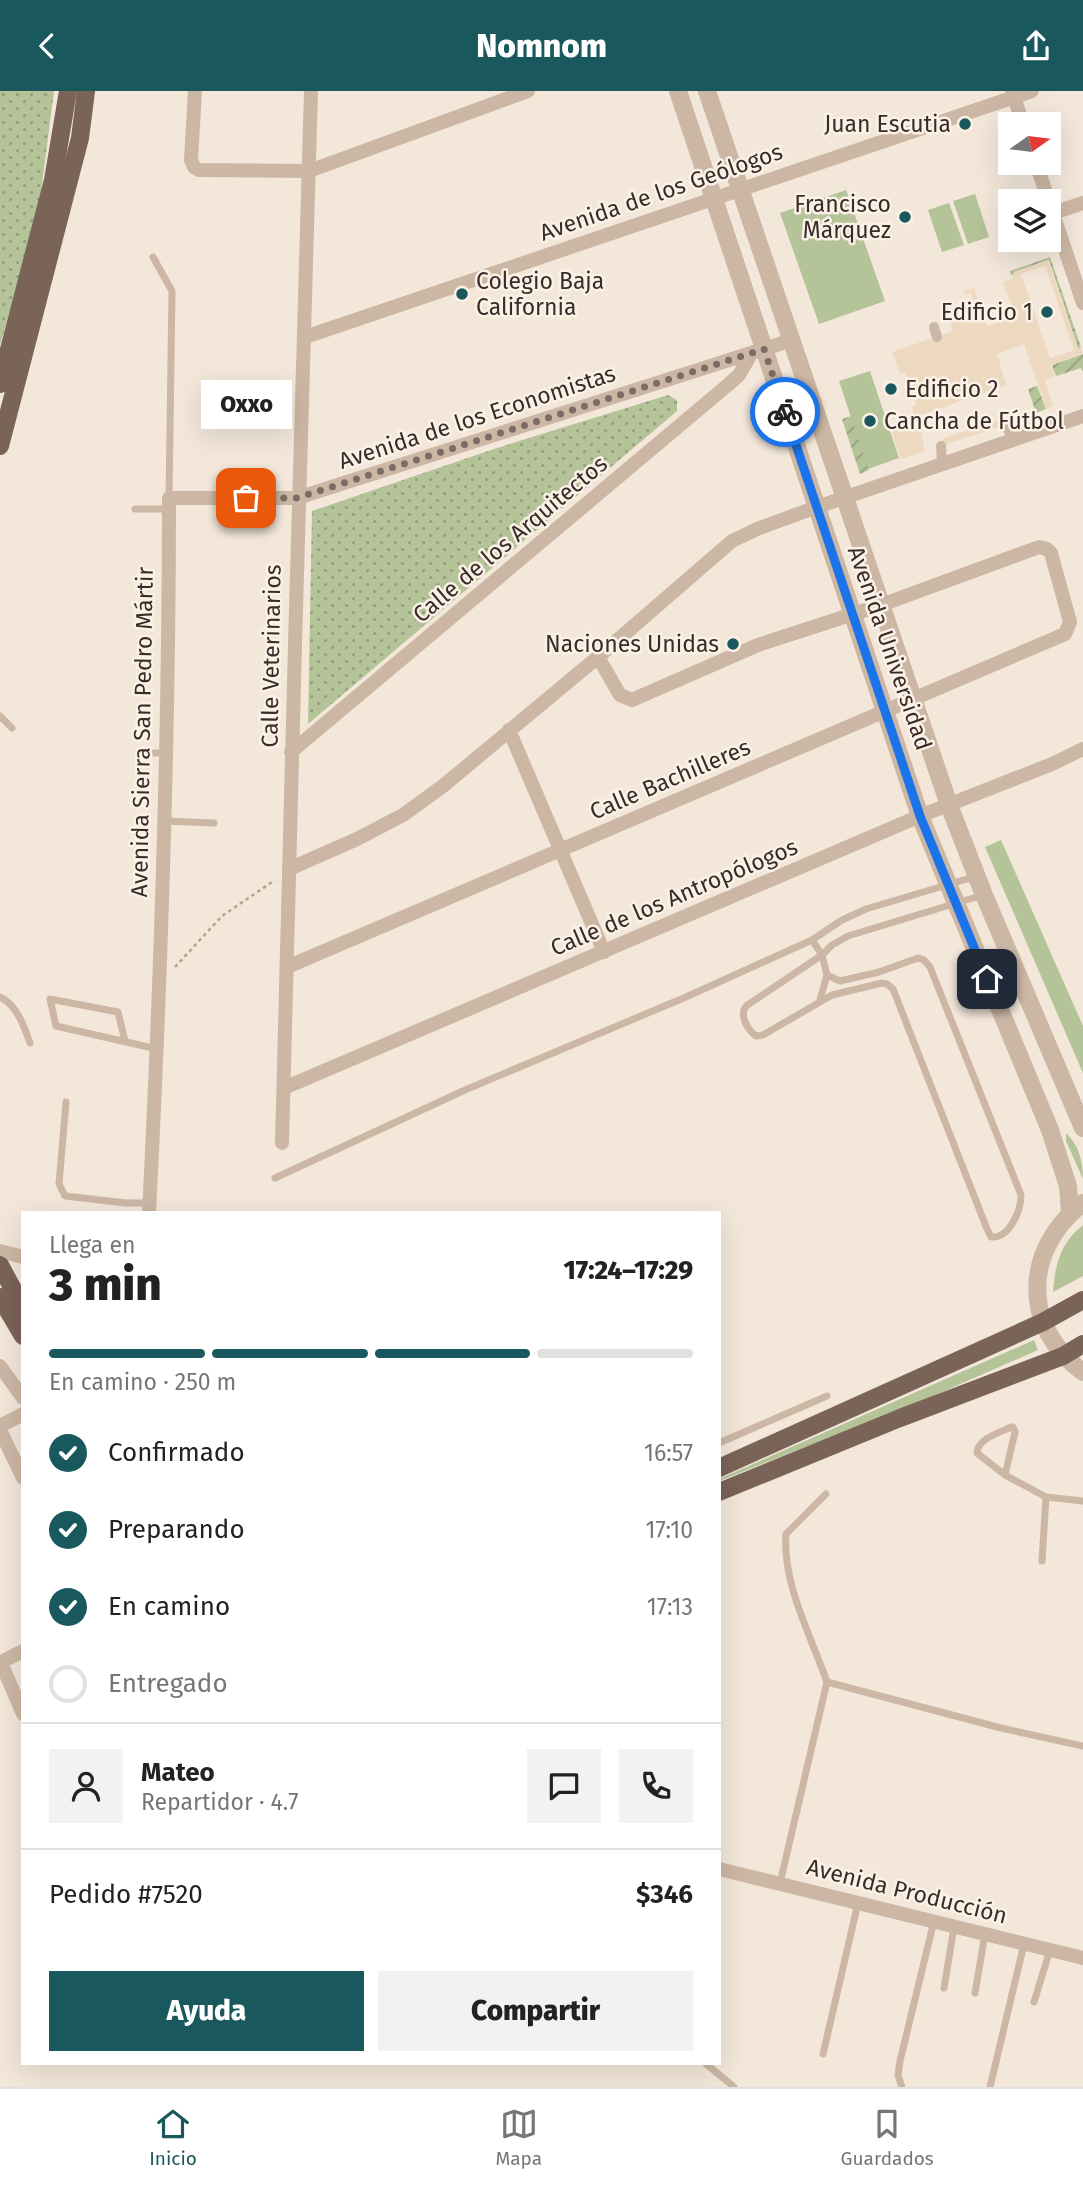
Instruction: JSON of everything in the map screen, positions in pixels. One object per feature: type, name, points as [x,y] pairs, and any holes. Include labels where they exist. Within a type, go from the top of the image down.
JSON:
[{"type":"main road","points":[[0,384],[53,180],[68,91]]},
{"type":"main road","points":[[0,446],[80,138],[86,91]]},
{"type":"main road","points":[[0,1265],[21,1304]]},
{"type":"main road","points":[[0,1297],[21,1333]]},
{"type":"main road","points":[[721,1467],[1043,1322],[1083,1300]]},
{"type":"main road","points":[[721,1491],[900,1418],[1063,1356],[1083,1344]]},
{"type":"street","points":[[195,91],[191,160],[194,167],[199,170],[309,171],[528,91]]},
{"type":"street","name":"Calle Veterinarios","points":[[282,1143],[297,498],[305,337],[311,91]]},
{"type":"street","name":"Avenida Universidad","points":[[678,91],[713,198],[757,352],[817,507],[920,816],[1050,1130],[1076,1208]]},
{"type":"street","name":"Avenida Universidad","points":[[707,91],[949,805],[1083,1128]]},
{"type":"street","name":"Avenida de los Geólogos","points":[[305,337],[1013,94],[1032,91]]},
{"type":"street","points":[[1013,94],[1019,112]]},
{"type":"street","points":[[1061,210],[1083,203]]},
{"type":"street","points":[[1061,237],[1083,303]]},
{"type":"street","name":"Avenida de los Economistas","points":[[169,504],[297,498],[792,341]]},
{"type":"street","name":"Calle de los Arquitectos","points":[[291,753],[729,384],[757,352]]},
{"type":"street","points":[[289,869],[357,839],[402,815],[443,786],[732,541],[817,507],[1083,416]]},
{"type":"street","points":[[1005,425],[1014,439]]},
{"type":"street","points":[[942,446],[942,464]]},
{"type":"street","name":"Avenida Sierra San Pedro Mártir","points":[[149,1208],[164,821],[169,504]]},
{"type":"street","name":"Calle Bachilleres","points":[[286,967],[1065,634],[1070,622],[1051,553],[1039,547],[881,605]]},
{"type":"street","points":[[598,657],[620,695],[632,700],[758,645],[881,605]]},
{"type":"street","points":[[509,730],[604,952]]},
{"type":"street","name":"Calle de los Antropólogos","points":[[284,1088],[1083,749]]},
{"type":"street","points":[[1076,1208],[1054,1231],[1043,1252],[1038,1275],[1038,1299],[1043,1322],[1063,1356],[1083,1372]]},
{"type":"street","points":[[0,1251],[21,1256]]},
{"type":"street","points":[[0,1366],[21,1395]]},
{"type":"street","points":[[21,1415],[0,1428],[21,1474]]},
{"type":"street","points":[[21,1652],[5,1660],[2,1665],[21,1709]]},
{"type":"street","name":"Avenida Producción","points":[[721,1869],[1083,1958]]},
{"type":"lane","name":"Avenida Sierra San Pedro Mártir","points":[[153,257],[172,291],[169,504]]},
{"type":"lane","points":[[135,509],[169,504]]},
{"type":"lane","points":[[0,716],[12,728]]},
{"type":"lane","points":[[140,753],[165,753]]},
{"type":"lane","points":[[164,821],[214,823]]},
{"type":"lane","points":[[275,1178],[465,1090],[686,997],[812,940],[842,920],[866,909],[977,876]]},
{"type":"lane","points":[[827,975],[840,981],[879,972],[918,958],[930,967],[1021,1195],[1019,1207],[1006,1233],[998,1238],[991,1237],[987,1229],[892,989],[882,983],[832,995],[763,1035],[756,1036],[750,1031],[743,1016],[746,1006],[822,955],[831,945],[848,936],[984,894]]},
{"type":"lane","points":[[812,940],[822,955],[827,975],[820,1000]]},
{"type":"lane","points":[[0,997],[6,1000],[22,1021],[30,1043]]},
{"type":"lane","points":[[125,1041],[118,1011],[50,999],[55,1026],[157,1049]]},
{"type":"lane","points":[[66,1102],[59,1185],[65,1196],[149,1208]]},
{"type":"lane","points":[[721,1442],[827,1396]]},
{"type":"lane","points":[[1006,1475],[1015,1432],[1013,1427],[980,1443],[977,1453],[1006,1475],[1046,1497],[1083,1501]]},
{"type":"lane","points":[[780,1883],[827,1682],[788,1574],[786,1535],[826,1495]]},
{"type":"lane","points":[[1042,1561],[1046,1497]]},
{"type":"lane","points":[[827,1682],[1001,1728],[1083,1746]]},
{"type":"lane","points":[[823,2054],[859,1903]]},
{"type":"lane","points":[[901,2086],[898,2075],[900,2061],[934,1920]]},
{"type":"lane","points":[[944,1988],[954,1926]]},
{"type":"lane","points":[[975,1993],[985,1934]]},
{"type":"lane","points":[[990,2087],[1024,1944]]},
{"type":"lane","points":[[1034,2002],[1050,1950]]},
{"type":"lane","points":[[707,2065],[734,2087]]},
{"type":"path","points":[[159,985],[222,916],[289,869]]},
{"type":"green space","points":[[0,91],[54,91],[39,208],[0,345]]},
{"type":"green space","points":[[846,190],[885,301],[819,324],[780,213]]},
{"type":"green space","points":[[975,194],[989,237],[968,244],[953,201]]},
{"type":"green space","points":[[949,203],[964,245],[942,252],[928,210]]},
{"type":"green space","points":[[1050,257],[1081,347],[1078,348],[1049,260],[1011,275],[1010,271]]},
{"type":"green space","points":[[1083,354],[1083,372],[1081,368],[1056,376],[1052,365]]},
{"type":"green space","name":"Cancha de Fútbol","points":[[870,371],[899,458],[868,469],[839,381]]},
{"type":"green space","points":[[1037,386],[1046,409],[1036,413],[1028,389]]},
{"type":"green space","points":[[668,395],[677,400],[677,411],[308,724],[312,511],[497,448]]},
{"type":"green space","points":[[851,416],[869,470],[860,474],[842,419]]},
{"type":"green space","points":[[1001,840],[1083,1026],[1083,1073],[985,847]]},
{"type":"green space","points":[[1066,1133],[1079,1154],[1083,1179],[1066,1141]]},
{"type":"green space","points":[[1083,1225],[1083,1276],[1053,1292],[1060,1254],[1069,1239]]},
{"type":"green space","points":[[1034,1340],[1038,1350],[910,1406],[721,1478]]},
{"type":"shaded area","points":[[1048,260],[1078,348],[1081,348],[1083,353],[1051,365],[1055,376],[1045,380],[1053,406],[1046,409],[1024,344],[997,354],[1006,385],[918,416],[925,451],[901,459],[890,426],[914,417],[912,407],[916,405],[911,390],[906,391],[905,386],[909,385],[905,372],[900,374],[892,352],[953,331],[950,320],[977,310],[971,293],[965,295],[964,291],[974,288],[987,326],[1015,317],[1003,282],[1012,279],[1014,272]],"holes":[[[1045,266],[1074,350],[1050,358],[1021,274]]]},
{"type":"shaded area","points":[[996,421],[1005,425],[941,446],[944,438]]},
{"type":"way so far","points":[[246,498],[297,498],[764,349],[785,412]]},
{"type":"place","name":"Juan Escutia","points":[[965,124]]},
{"type":"place","name":"Francisco Márquez","points":[[905,217]]},
{"type":"place","name":"Colegio Baja California","points":[[462,294]]},
{"type":"place","name":"Edificio 1","points":[[1047,312]]},
{"type":"place","name":"Edificio 2","points":[[891,389]]},
{"type":"place","name":"Cancha de Fútbol","points":[[870,421]]},
{"type":"place","name":"Oxxo","points":[[246,498]]},
{"type":"place","name":"Naciones Unidas","points":[[733,644]]},
{"type":"route","points":[[785,412],[920,816],[987,979]]}]
